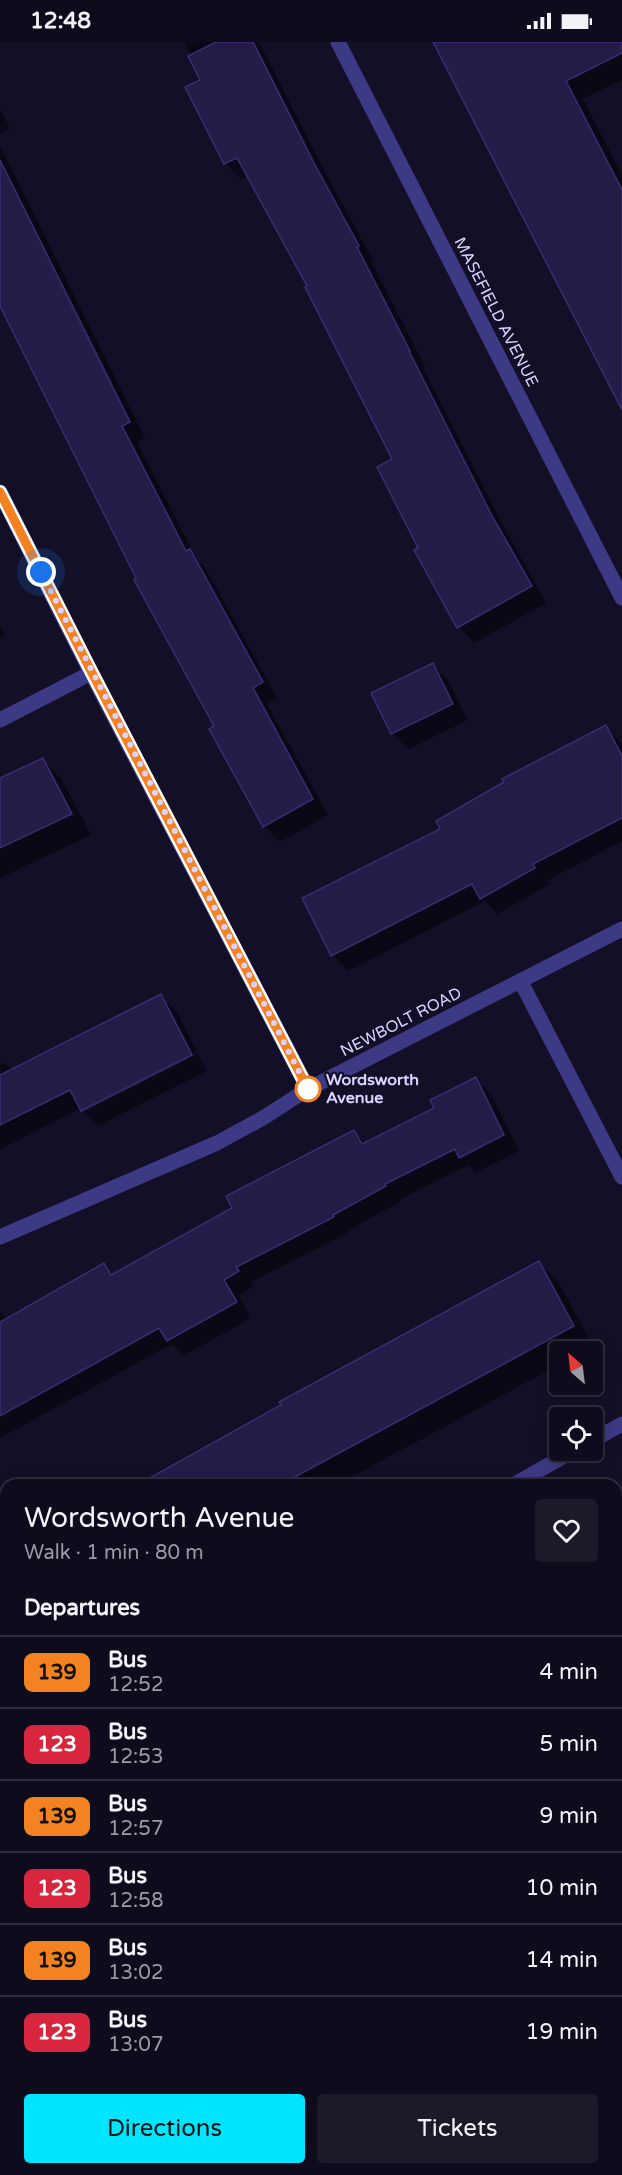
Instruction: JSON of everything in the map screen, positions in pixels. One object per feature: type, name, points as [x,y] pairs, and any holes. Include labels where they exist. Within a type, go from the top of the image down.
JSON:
[{"type":"street","name":"MASEFIELD AVENUE","points":[[338,42],[622,598]]},
{"type":"street","points":[[0,492],[308,1089]]},
{"type":"street","points":[[0,720],[92,673]]},
{"type":"street","name":"NEWBOLT ROAD","points":[[0,1237],[217,1143],[263,1118],[308,1089],[622,929]]},
{"type":"street","points":[[520,982],[622,1177]]},
{"type":"street","points":[[603,1435],[622,1424]]},
{"type":"street","points":[[524,1479],[556,1461]]},
{"type":"building","points":[[216,42],[253,42],[359,246],[357,247],[491,514],[532,586],[457,628],[414,550],[418,548],[377,467],[392,459],[305,287],[307,286],[237,158],[224,164],[185,87],[200,80],[188,56]]},
{"type":"building","points":[[433,42],[622,42],[622,53],[566,81],[622,190],[622,410]]},
{"type":"building","points":[[0,160],[130,422],[122,426],[186,551],[190,549],[263,682],[253,688],[313,799],[263,827],[209,729],[214,726],[134,580],[136,578],[0,306]]},
{"type":"building","points":[[433,663],[453,704],[391,734],[371,693]]},
{"type":"building","points":[[606,725],[622,756],[622,818],[533,864],[535,868],[480,899],[472,884],[331,956],[302,898],[440,829],[436,821],[504,782],[502,779]]},
{"type":"building","points":[[43,758],[72,814],[0,848],[0,778]]},
{"type":"building","points":[[161,994],[192,1055],[81,1111],[70,1090],[0,1125],[0,1075]]},
{"type":"building","points":[[476,1077],[504,1135],[459,1158],[455,1149],[385,1184],[386,1186],[333,1215],[334,1217],[236,1267],[239,1271],[224,1280],[237,1302],[167,1341],[159,1328],[0,1416],[0,1322],[104,1263],[111,1275],[232,1208],[226,1196],[354,1130],[362,1144],[434,1108],[430,1100]]},
{"type":"building","points":[[539,1261],[574,1326],[291,1479],[148,1479],[281,1405],[279,1402]]},
{"type":"bus line","name":"139","points":[[0,492],[308,1089]]},
{"type":"place","name":"Wordsworth Avenue","points":[[308,1089]]},
{"type":"route","points":[[41,572],[308,1089]]}]
